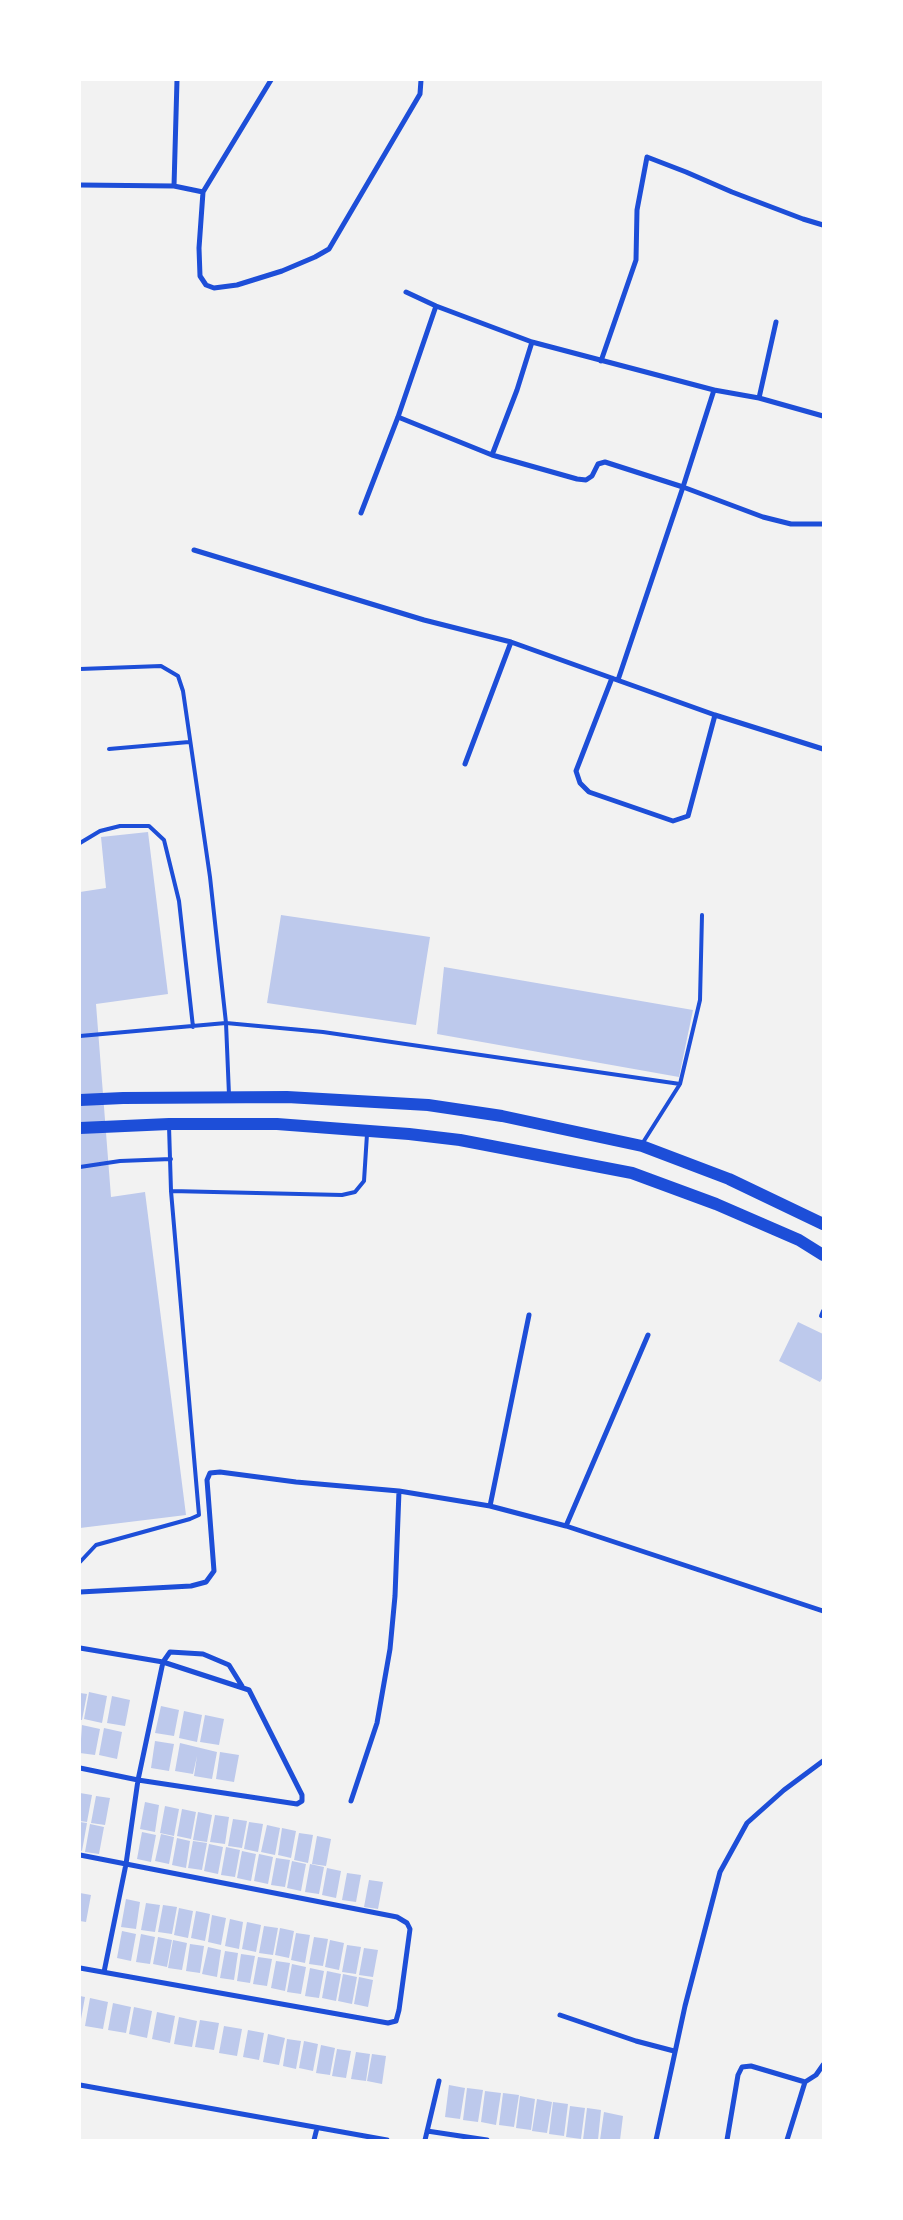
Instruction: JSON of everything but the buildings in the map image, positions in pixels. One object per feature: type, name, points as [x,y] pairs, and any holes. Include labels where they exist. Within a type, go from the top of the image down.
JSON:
[{"type":"main road","points":[[80,1100],[230,1097],[287,1098],[428,1105],[502,1116],[642,1146],[729,1179],[823,1224]]},
{"type":"main road","points":[[80,1128],[169,1124],[277,1124],[368,1130],[468,1141],[632,1173],[716,1204],[799,1240],[823,1255]]},
{"type":"street","points":[[174,186],[177,80]]},
{"type":"street","points":[[271,80],[203,192],[199,248],[200,276],[206,285],[223,288],[236,285],[315,257],[329,249],[420,94],[421,80]]},
{"type":"street","points":[[601,361],[636,260],[638,244],[635,238],[637,210],[647,157],[803,220],[823,225]]},
{"type":"street","points":[[80,185],[174,186],[203,192]]},
{"type":"street","points":[[406,292],[436,306],[532,342],[714,390],[759,398],[823,416]]},
{"type":"street","points":[[361,513],[398,417],[436,306]]},
{"type":"street","points":[[759,398],[776,322]]},
{"type":"street","points":[[492,455],[517,390],[532,342]]},
{"type":"street","points":[[618,680],[684,487],[714,390]]},
{"type":"street","points":[[398,417],[492,455],[586,480],[592,476],[598,464],[605,462],[684,487],[763,517],[791,524],[823,524]]},
{"type":"street","points":[[194,550],[424,620],[511,642],[715,715],[823,749]]},
{"type":"street","points":[[465,764],[511,642]]},
{"type":"street","points":[[612,678],[576,770],[580,783],[589,792],[673,821],[688,816],[715,715]]},
{"type":"street","points":[[490,1506],[529,1315]]},
{"type":"street","points":[[566,1526],[648,1334]]},
{"type":"street","points":[[80,1592],[191,1586],[206,1582],[214,1571],[207,1480],[210,1473],[220,1472],[296,1482],[399,1491],[490,1506],[566,1526],[823,1611]]},
{"type":"street","points":[[351,1801],[377,1723],[390,1650],[395,1596],[399,1491]]},
{"type":"street","points":[[80,1648],[163,1662],[242,1686],[249,1690],[302,1795],[302,1801],[297,1804],[138,1780],[80,1768]]},
{"type":"street","points":[[104,1972],[126,1864],[138,1780],[163,1662],[170,1652],[203,1654],[229,1665],[242,1686]]},
{"type":"street","points":[[656,2140],[674,2051],[720,1872],[747,1822],[784,1790],[823,1761]]},
{"type":"street","points":[[80,1854],[397,1917],[407,1923],[410,1929],[399,2010],[396,2021],[388,2023],[80,1968]]},
{"type":"street","points":[[560,2015],[636,2041],[674,2051]]},
{"type":"street","points":[[787,2140],[805,2082],[816,2075],[823,2065]]},
{"type":"street","points":[[727,2140],[738,2075],[742,2068],[751,2066],[805,2082]]},
{"type":"street","points":[[425,2140],[439,2081]]},
{"type":"street","points":[[80,2085],[387,2140]]},
{"type":"street","points":[[314,2140],[317,2128]]},
{"type":"street","points":[[427,2130],[487,2140]]},
{"type":"lane","points":[[80,669],[161,666],[178,676],[183,691],[210,877],[226,1023],[230,1097]]},
{"type":"lane","points":[[109,749],[189,742]]},
{"type":"lane","points":[[80,843],[100,831],[120,826],[150,826],[164,840],[179,901],[193,1027]]},
{"type":"lane","points":[[642,1146],[680,1084],[700,1000],[702,915]]},
{"type":"lane","points":[[80,1036],[226,1023],[323,1032],[680,1084]]},
{"type":"lane","points":[[80,1562],[96,1545],[190,1519],[199,1514],[171,1191],[169,1124]]},
{"type":"lane","points":[[171,1191],[342,1195],[356,1192],[364,1181],[368,1130]]},
{"type":"lane","points":[[80,1167],[171,1159]]},
{"type":"lane","points":[[821,1316],[823,1311]]}]
